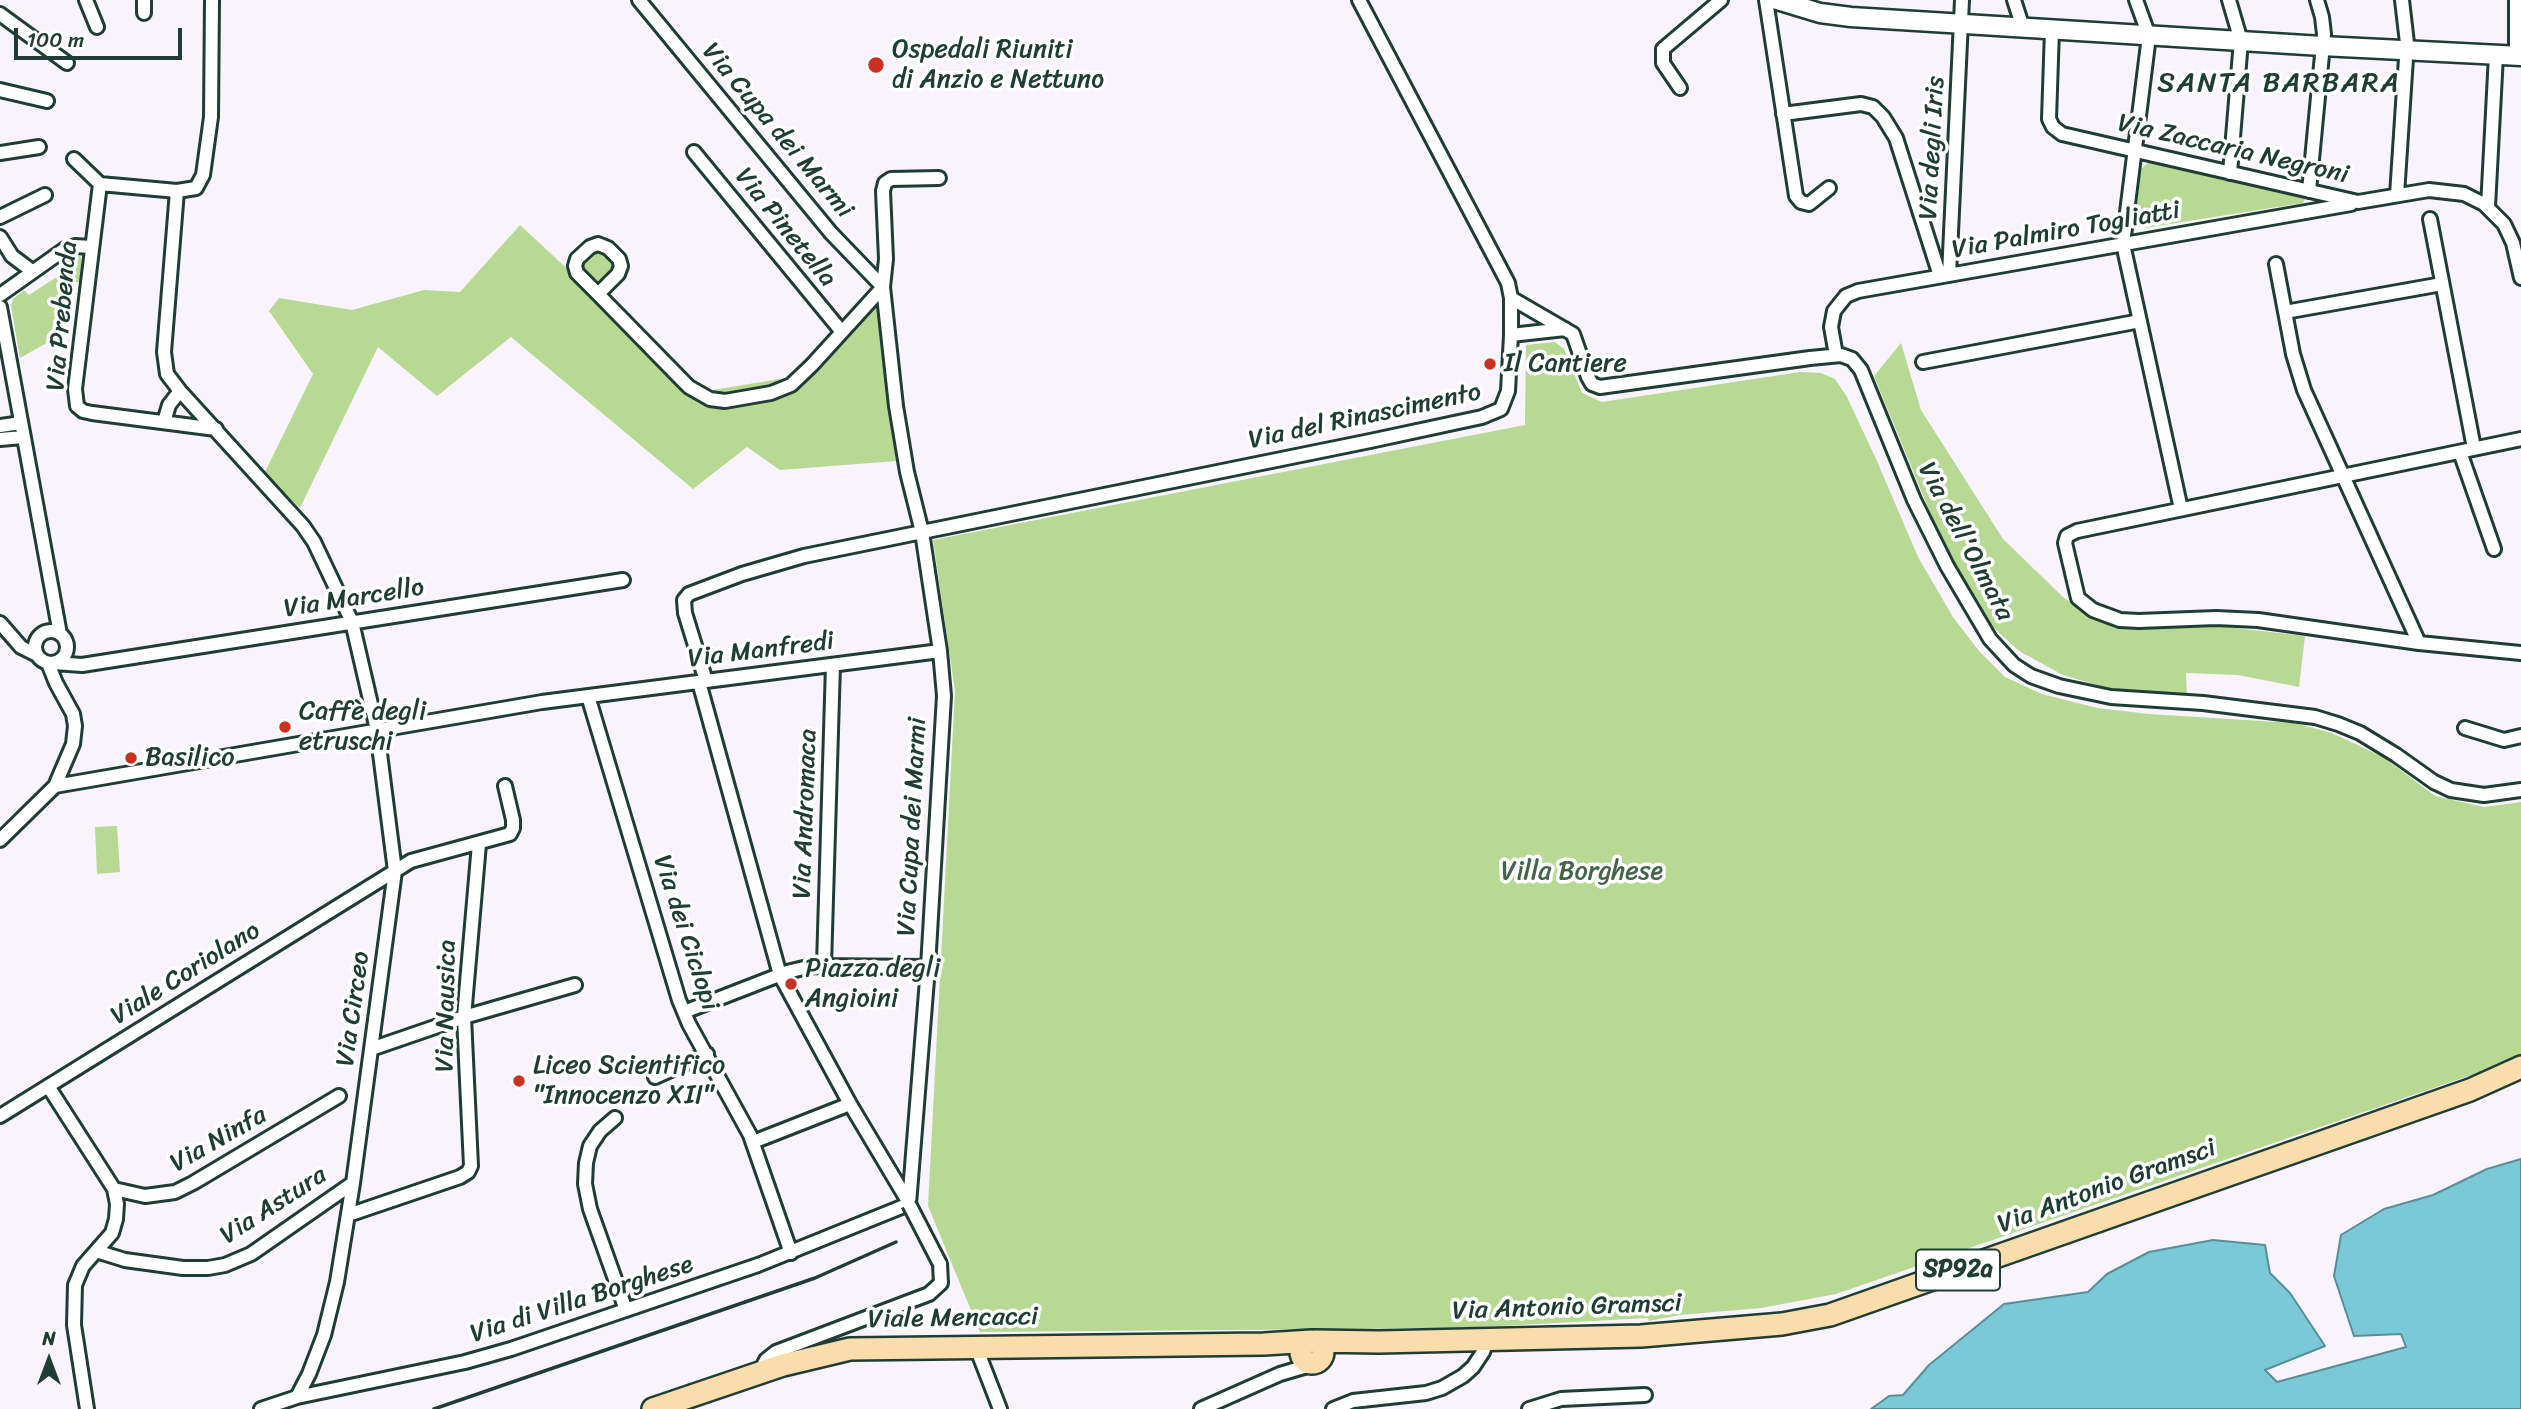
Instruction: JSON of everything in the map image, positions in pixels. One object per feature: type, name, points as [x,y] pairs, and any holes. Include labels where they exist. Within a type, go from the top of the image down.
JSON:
[{"type":"main road","name":"Via Antonio Gramsci","points":[[1311,1353],[1369,1342],[1641,1336],[1713,1331],[1782,1324],[1830,1315],[2470,1090],[2521,1067]]},
{"type":"main road","name":"Viale Mencacci","points":[[653,1409],[808,1358],[850,1349],[1264,1344],[1311,1353]]},
{"type":"street","points":[[86,0],[97,27]]},
{"type":"street","points":[[74,159],[100,184],[177,191],[196,187],[203,175],[211,125],[212,0]]},
{"type":"street","name":"Via Cupa dei Marmi","points":[[639,0],[831,233],[883,288]]},
{"type":"street","name":"Via del Rinascimento","points":[[703,682],[684,608],[684,600],[689,594],[798,557],[1493,414],[1503,406],[1507,396],[1511,298],[1503,271],[1359,0]]},
{"type":"street","points":[[1680,88],[1663,63],[1663,49],[1721,0]]},
{"type":"street","points":[[1766,0],[1798,199],[1809,204],[1829,188]]},
{"type":"street","points":[[1777,0],[1839,16],[2518,56],[2516,0]]},
{"type":"street","name":"Via degli Iris","points":[[1944,276],[1963,24],[1962,0]]},
{"type":"street","points":[[2014,0],[2023,28]]},
{"type":"street","points":[[2136,0],[2149,36],[2123,244],[2181,509]]},
{"type":"street","points":[[2229,0],[2241,41],[2230,173]]},
{"type":"street","points":[[2309,191],[2323,26],[2317,0]]},
{"type":"street","points":[[2397,195],[2407,51],[2402,0]]},
{"type":"street","points":[[0,14],[68,63]]},
{"type":"street","name":"Via Zaccaria Negroni","points":[[2052,30],[2049,113],[2053,127],[2066,136],[2358,202],[2441,190],[2471,197],[2488,207],[2509,233],[2515,247],[2521,278]]},
{"type":"street","points":[[2488,207],[2496,55]]},
{"type":"street","points":[[0,90],[47,101]]},
{"type":"street","points":[[1783,114],[1861,104],[1873,107],[1883,117],[1896,138],[1944,276]]},
{"type":"street","points":[[0,153],[39,147]]},
{"type":"street","name":"Via Pinetella","points":[[694,152],[842,332]]},
{"type":"street","name":"Via Cupa dei Marmi","points":[[909,1204],[928,967],[944,696],[922,532],[899,427],[883,288],[886,259],[883,194],[885,183],[894,179],[939,178]]},
{"type":"street","name":"Via Prebenda","points":[[100,184],[75,389],[77,406],[92,414],[216,429]]},
{"type":"street","points":[[177,191],[164,358],[169,377],[307,532],[352,622]]},
{"type":"street","points":[[0,217],[45,195]]},
{"type":"street","name":"Via Palmiro Togliatti","points":[[1836,355],[1832,319],[1836,307],[1846,296],[1869,288],[2358,202]]},
{"type":"street","points":[[2430,219],[2474,448]]},
{"type":"street","points":[[0,237],[12,256],[33,271]]},
{"type":"street","points":[[0,295],[65,249],[75,246],[91,247]]},
{"type":"street","points":[[2276,264],[2293,354],[2304,390],[2419,643]]},
{"type":"street","points":[[2285,312],[2442,284]]},
{"type":"street","name":"Via Pinetella","points":[[597,294],[688,387],[710,399],[730,401],[775,392],[790,385],[883,288]]},
{"type":"street","points":[[1511,298],[1566,328],[1576,338],[1591,382],[1602,388],[1836,355]]},
{"type":"street","points":[[0,307],[55,613],[67,649],[63,658],[51,663]]},
{"type":"street","points":[[1923,362],[2140,321]]},
{"type":"street","points":[[1511,335],[1566,328]]},
{"type":"street","name":"Via dell'Olmata","points":[[1836,355],[1849,357],[1859,366],[1914,500],[1947,566],[1990,639],[2007,659],[2026,673],[2059,686],[2110,697],[2310,716],[2360,733],[2451,790],[2484,794],[2521,790]]},
{"type":"street","points":[[164,422],[169,405],[180,391]]},
{"type":"street","points":[[0,426],[21,423]]},
{"type":"street","points":[[0,439],[23,437]]},
{"type":"street","points":[[2521,439],[2077,531],[2067,536],[2065,543],[2076,594],[2081,602],[2096,612],[2130,621],[2246,619],[2313,626],[2419,643],[2521,653]]},
{"type":"street","points":[[2460,452],[2494,549]]},
{"type":"street","name":"Via Marcello","points":[[51,663],[93,663],[623,580]]},
{"type":"street","points":[[37,655],[35,645],[55,613]]},
{"type":"street","name":"Via Circeo","points":[[297,1397],[312,1368],[327,1325],[348,1215],[395,871],[377,730],[352,622]]},
{"type":"street","points":[[0,623],[24,649],[51,663],[56,683],[71,709],[75,726],[73,744],[54,786],[0,841]]},
{"type":"street","points":[[12,635],[24,637],[52,631],[60,634]]},
{"type":"street","points":[[67,649],[77,657],[93,663]]},
{"type":"street","name":"Via Manfredi","points":[[54,786],[588,696],[940,651]]},
{"type":"street","name":"Via Andromaca","points":[[824,965],[833,665]]},
{"type":"street","points":[[703,682],[780,975],[850,1104],[909,1204],[940,1264],[943,1279],[935,1291],[776,1353],[766,1360],[760,1373]]},
{"type":"street","name":"Via dei Ciclopi","points":[[588,696],[684,1013],[753,1142],[791,1253]]},
{"type":"street","points":[[2465,728],[2504,740],[2521,736]]},
{"type":"street","name":"Viale Coriolano","points":[[0,1116],[420,857],[506,836],[513,828],[505,786]]},
{"type":"street","name":"Via Nausica","points":[[348,1215],[460,1177],[470,1169],[472,1156],[464,1017],[479,844]]},
{"type":"street","points":[[684,1013],[802,968],[824,965],[928,967]]},
{"type":"street","points":[[371,1049],[464,1017],[575,985]]},
{"type":"street","points":[[655,1077],[707,1055]]},
{"type":"street","points":[[48,1086],[114,1189],[117,1208],[114,1226],[108,1238],[81,1269],[74,1292],[76,1341],[87,1409]]},
{"type":"street","name":"Via Ninfa","points":[[114,1189],[145,1196],[175,1192],[339,1096]]},
{"type":"street","points":[[753,1142],[850,1104]]},
{"type":"street","points":[[615,1118],[597,1134],[590,1146],[585,1184],[590,1209],[626,1310]]},
{"type":"street","name":"Via Astura","points":[[96,1251],[131,1262],[173,1267],[226,1265],[256,1251],[353,1183]]},
{"type":"street","name":"Via di Villa Borghese","points":[[261,1409],[297,1397],[490,1356],[791,1253],[909,1204]]},
{"type":"street","points":[[1333,1409],[1353,1401],[1426,1393],[1442,1388],[1464,1376],[1473,1367],[1483,1353],[1487,1340]]},
{"type":"street","points":[[976,1347],[1000,1409]]},
{"type":"street","name":"Via Antonio Gramsci","points":[[1201,1409],[1280,1374],[1311,1353]]},
{"type":"street","points":[[1529,1409],[1561,1399],[1645,1395]]},
{"type":"green space","points":[[2149,162],[2303,195],[2305,199],[2303,203],[2145,228],[2135,220],[2141,169]]},
{"type":"green space","points":[[520,225],[700,392],[817,373],[880,302],[896,461],[780,470],[747,447],[693,489],[511,337],[437,396],[378,347],[300,508],[264,474],[313,374],[269,311],[279,298],[352,310],[424,290],[460,292]]},
{"type":"green space","points":[[599,249],[615,262],[615,268],[601,281],[595,282],[583,271],[582,266]]},
{"type":"green space","points":[[80,256],[85,268],[83,282],[73,282],[68,331],[20,358],[11,306],[13,299],[24,290],[29,295],[69,269],[67,259]]},
{"type":"green space","name":"Villa Borghese","points":[[1555,342],[1564,349],[1582,393],[1602,402],[1800,372],[1821,373],[1835,379],[1847,397],[1877,461],[1918,557],[1953,617],[1979,651],[2005,677],[2042,694],[2097,708],[2294,723],[2332,733],[2383,757],[2435,796],[2484,807],[2521,802],[2521,1055],[2477,1073],[1836,1294],[1761,1308],[1680,1315],[1649,1321],[1648,1318],[1463,1328],[980,1332],[928,1206],[955,691],[933,540],[1525,425],[1526,345]]},
{"type":"green space","points":[[1901,343],[1921,410],[2003,539],[2063,597],[2091,616],[2124,629],[2209,625],[2305,636],[2299,687],[2238,675],[2186,673],[2187,695],[2134,696],[2063,675],[2019,651],[1982,617],[1948,556],[1874,376]]},
{"type":"green space","points":[[117,826],[120,872],[97,874],[95,827]]},
{"type":"water","points":[[2521,1159],[2521,1409],[1871,1409],[1889,1396],[1903,1395],[1929,1365],[2004,1304],[2088,1292],[2107,1274],[2149,1252],[2213,1240],[2265,1245],[2270,1273],[2290,1293],[2325,1346],[2265,1370],[2277,1382],[2406,1347],[2401,1334],[2354,1336],[2334,1276],[2341,1235],[2384,1209],[2433,1195],[2487,1169]]},
{"type":"railway","points":[[434,1409],[815,1278],[896,1242]]},
{"type":"place","name":"Ospedali Riuniti di Anzio e Nettuno","points":[[876,65]]},
{"type":"place","name":"Il Cantiere","points":[[1490,364]]},
{"type":"place","name":"Caffè degli etruschi","points":[[285,727]]},
{"type":"place","name":"Basilico","points":[[131,758]]},
{"type":"place","name":"Piazza degli Angioini","points":[[791,984]]},
{"type":"place","name":"Liceo Scientifico \"Innocenzo XII\"","points":[[519,1081]]},
{"type":"district","name":"SANTA BARBARA","points":[[2279,84]]}]
